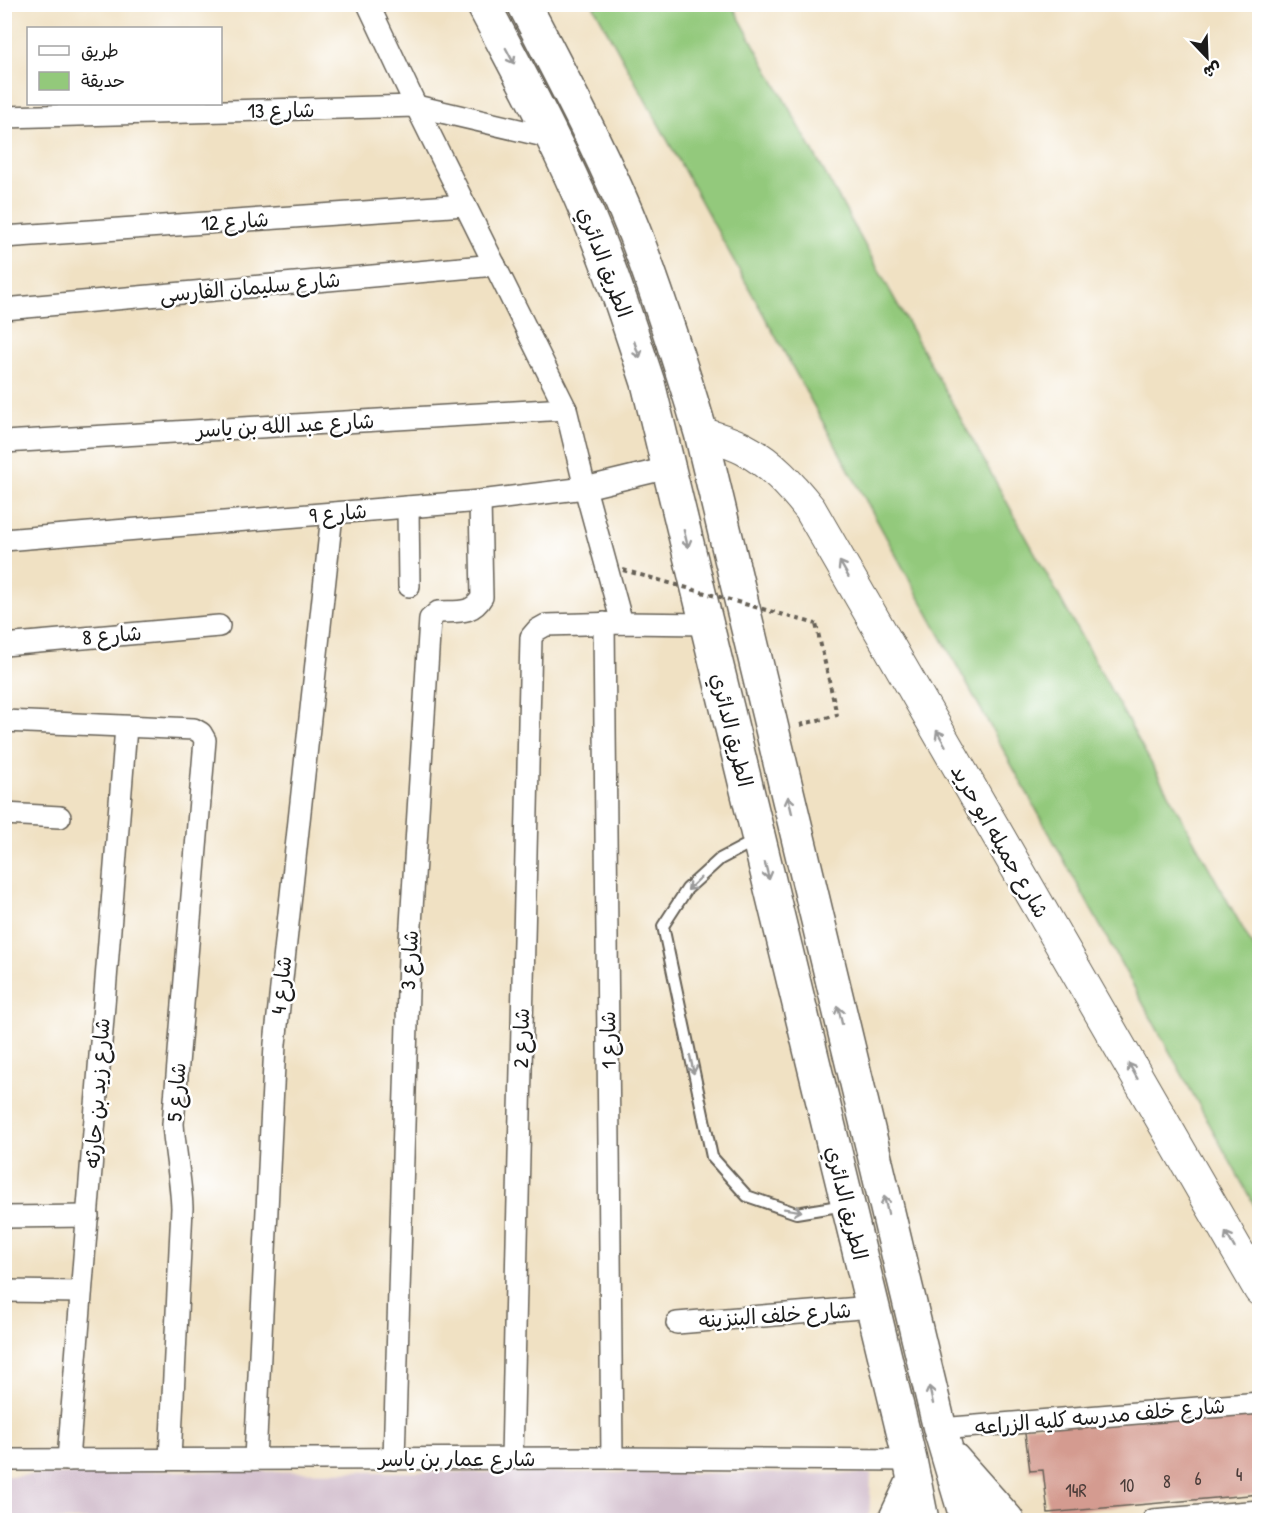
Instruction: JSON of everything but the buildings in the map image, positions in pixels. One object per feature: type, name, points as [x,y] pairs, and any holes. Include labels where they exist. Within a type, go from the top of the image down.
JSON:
[{"type":"main road","name":"الطريق الدائري","points":[[483,4],[553,138],[589,218],[621,300],[648,383],[912,1470],[922,1521]]},
{"type":"main road","name":"الطريق الدائري","points":[[525,4],[592,137],[634,232],[672,335],[701,433],[943,1440],[967,1521]]},
{"type":"main road","points":[[943,1440],[1007,1521]]},
{"type":"main road","points":[[896,1521],[912,1470]]},
{"type":"street","name":"شارع 1","points":[[368,4],[566,409],[613,623],[612,1458]]},
{"type":"street","name":"شارع 13","points":[[4,117],[416,106],[553,138]]},
{"type":"street","name":"شارع 12","points":[[4,237],[465,205]]},
{"type":"street","name":"شارع سليمان الفارسى","points":[[4,309],[495,265]]},
{"type":"street","name":"شارع عبد الله بن ياسر","points":[[4,442],[566,409]]},
{"type":"street","name":"شارع جميله ابو حريد","points":[[701,433],[744,449],[769,465],[791,485],[810,509],[1260,1290]]},
{"type":"street","name":"شارع 9","points":[[4,540],[480,501],[585,488],[668,468]]},
{"type":"street","name":"شارع 3","points":[[394,1459],[409,957],[430,624],[433,615],[438,612],[468,611],[477,606],[482,597],[480,501]]},
{"type":"street","points":[[408,507],[408,586]]},
{"type":"street","name":"شارع 4","points":[[255,1459],[275,1044],[332,514]]},
{"type":"street","points":[[613,623],[706,624]]},
{"type":"street","name":"شارع 2","points":[[512,1458],[529,647],[531,637],[546,625],[613,623]]},
{"type":"street","name":"شارع 8","points":[[4,645],[219,626]]},
{"type":"street","points":[[4,721],[126,727]]},
{"type":"street","name":"شارع 5","points":[[126,727],[194,729],[201,733],[205,740],[173,1124],[182,1208],[170,1459]]},
{"type":"street","name":"شارع زيد بن حارثه","points":[[68,1460],[126,727]]},
{"type":"street","points":[[4,814],[60,817]]},
{"type":"street","points":[[4,1218],[88,1216]]},
{"type":"street","points":[[4,1291],[81,1292]]},
{"type":"street","name":"شارع خلف البنزينه","points":[[677,1323],[872,1307]]},
{"type":"street","name":"شارع خلف مدرسه كليه الزراعه","points":[[943,1440],[1260,1403]]},
{"type":"street","name":"شارع عمار بن ياسر","points":[[4,1460],[612,1458],[912,1470]]},
{"type":"street","points":[[1153,1521],[1248,1515]]},
{"type":"lane","points":[[759,839],[720,859],[687,889],[663,926],[712,1157],[747,1196],[796,1213],[848,1205]]},
{"type":"path","points":[[623,570],[816,624],[837,715],[773,733]]},
{"type":"shaded area","points":[[167,1471],[871,1474],[869,1520],[5,1520],[5,1476]]},
{"type":"green space","points":[[593,5],[732,5],[1259,958],[1259,1214]]}]
